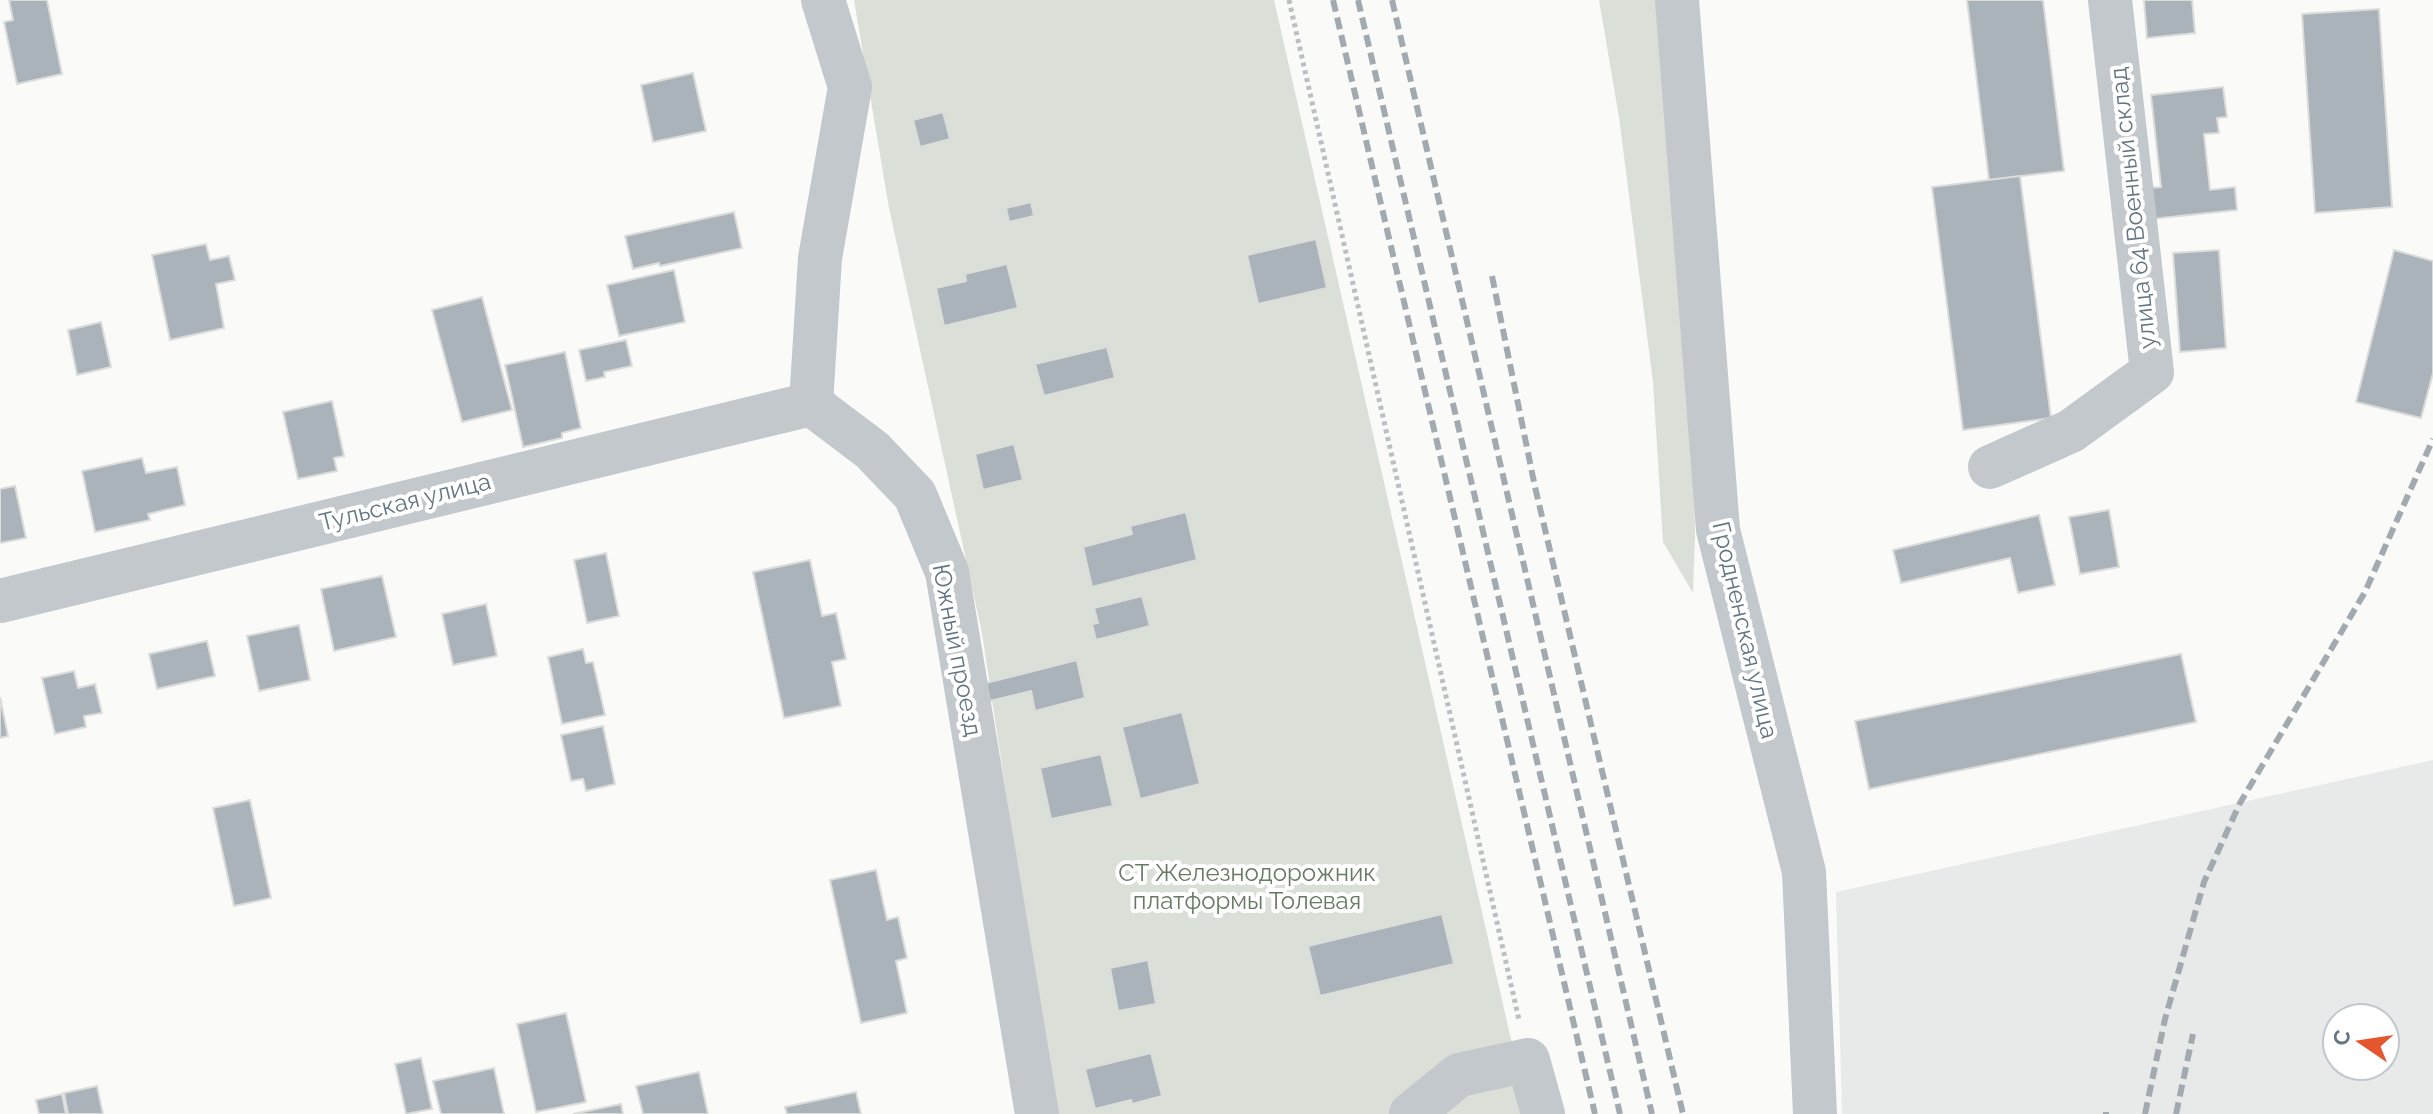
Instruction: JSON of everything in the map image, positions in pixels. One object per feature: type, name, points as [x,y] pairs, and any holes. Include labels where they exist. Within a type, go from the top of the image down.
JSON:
[{"type":"street","points":[[811,404],[820,258],[850,87],[823,0]]},
{"type":"street","name":"Гродненская улица","points":[[1677,0],[1718,530],[1804,872],[1815,1114]]},
{"type":"street","name":"улица 64 Военный склад","points":[[1990,467],[2071,431],[2152,372],[2110,0]]},
{"type":"street","name":"Тульская улица","points":[[0,601],[811,404]]},
{"type":"street","name":"Южный проезд","points":[[811,404],[872,450],[915,495],[947,572],[1037,1114]]},
{"type":"street","points":[[1411,1114],[1459,1075],[1528,1060],[1543,1114]]},
{"type":"path","points":[[1289,0],[1528,1060]]},
{"type":"shaded area","points":[[2433,760],[2433,1114],[1842,1114],[1836,892]]},
{"type":"green space","name":"СТ Железнодорожник платформы Толевая","points":[[854,0],[1274,0],[1528,1114],[1058,1114],[1048,1071],[982,633],[889,208]]},
{"type":"green space","points":[[1599,0],[1657,0],[1694,476],[1693,593],[1663,542],[1653,382],[1619,117]]},
{"type":"building","points":[[9,0],[47,0],[62,74],[17,84],[4,22],[13,20]]},
{"type":"building","points":[[1967,0],[2043,0],[2064,171],[1989,180]]},
{"type":"building","points":[[2144,0],[2192,0],[2195,33],[2147,38]]},
{"type":"building","points":[[2379,9],[2392,207],[2315,213],[2302,14]]},
{"type":"building","points":[[693,73],[706,131],[653,142],[641,85]]},
{"type":"building","points":[[2223,87],[2227,117],[2217,118],[2219,133],[2204,134],[2210,190],[2235,187],[2237,210],[2151,219],[2148,188],[2161,187],[2151,95]]},
{"type":"building","points":[[943,112],[950,139],[920,147],[913,120]]},
{"type":"building","points":[[2020,176],[2051,418],[1963,430],[1932,187]]},
{"type":"building","points":[[1031,202],[1034,216],[1009,222],[1006,208]]},
{"type":"building","points":[[734,212],[742,248],[633,269],[625,236]]},
{"type":"building","points":[[1316,239],[1327,288],[1258,304],[1247,255]]},
{"type":"building","points":[[206,244],[210,260],[229,256],[235,280],[216,284],[224,328],[170,340],[152,255]]},
{"type":"building","points":[[2219,250],[2226,348],[2180,352],[2173,253]]},
{"type":"building","points":[[2394,250],[2433,261],[2433,373],[2421,418],[2356,402]]},
{"type":"building","points":[[1007,264],[1018,308],[944,326],[936,288],[966,281],[965,274]]},
{"type":"building","points":[[674,270],[685,322],[619,336],[607,285]]},
{"type":"building","points":[[482,297],[512,410],[462,422],[432,310]]},
{"type":"building","points":[[101,322],[111,367],[77,375],[68,330]]},
{"type":"building","points":[[626,340],[632,366],[604,372],[605,377],[586,381],[579,350]]},
{"type":"building","points":[[1107,347],[1115,378],[1044,396],[1035,364]]},
{"type":"building","points":[[565,352],[581,428],[562,433],[562,438],[523,447],[505,365]]},
{"type":"building","points":[[332,401],[344,456],[334,458],[337,471],[298,479],[283,412]]},
{"type":"building","points":[[1014,444],[1023,480],[983,490],[975,454]]},
{"type":"building","points":[[142,458],[146,473],[177,467],[185,505],[148,514],[150,520],[95,532],[82,471]]},
{"type":"building","points":[[15,486],[26,538],[0,543],[0,489]]},
{"type":"building","points":[[2109,510],[2119,567],[2080,574],[2069,517]]},
{"type":"building","points":[[1186,512],[1197,560],[1092,587],[1083,547],[1132,534],[1130,526]]},
{"type":"building","points":[[2039,515],[2055,585],[2018,593],[2010,558],[1901,583],[1893,550]]},
{"type":"building","points":[[606,553],[619,616],[587,623],[574,560]]},
{"type":"building","points":[[810,560],[822,616],[836,613],[846,659],[832,662],[841,706],[784,718],[753,572]]},
{"type":"building","points":[[382,576],[396,637],[334,651],[321,589]]},
{"type":"building","points":[[1142,596],[1150,626],[1096,640],[1092,624],[1098,623],[1094,608]]},
{"type":"building","points":[[486,604],[497,656],[453,665],[442,614]]},
{"type":"building","points":[[299,625],[310,680],[259,691],[247,636]]},
{"type":"building","points":[[207,641],[215,676],[157,689],[149,654]]},
{"type":"building","points":[[583,649],[586,663],[593,662],[605,715],[562,724],[548,657]]},
{"type":"building","points":[[2181,654],[2196,722],[1869,789],[1855,721]]},
{"type":"building","points":[[1077,660],[1085,698],[1035,711],[1031,691],[990,701],[986,683]]},
{"type":"building","points":[[74,671],[78,688],[95,684],[102,713],[84,716],[86,727],[55,734],[42,678]]},
{"type":"building","points":[[0,697],[8,736],[0,738]]},
{"type":"building","points":[[1182,712],[1200,784],[1140,799],[1122,727]]},
{"type":"building","points":[[603,726],[615,784],[586,791],[583,779],[571,781],[561,735]]},
{"type":"building","points":[[1101,754],[1113,806],[1051,819],[1040,768]]},
{"type":"building","points":[[250,800],[271,898],[234,906],[213,808]]},
{"type":"building","points":[[876,870],[887,920],[898,917],[907,958],[896,961],[907,1013],[861,1023],[830,880]]},
{"type":"building","points":[[1442,914],[1454,964],[1320,996],[1308,946]]},
{"type":"building","points":[[1148,960],[1156,1004],[1118,1011],[1110,968]]},
{"type":"building","points":[[566,1013],[586,1102],[536,1112],[517,1024]]},
{"type":"building","points":[[1151,1053],[1162,1096],[1095,1109],[1085,1069]]},
{"type":"building","points":[[421,1058],[432,1109],[406,1114],[395,1064]]},
{"type":"building","points":[[494,1068],[504,1114],[441,1114],[433,1081]]},
{"type":"building","points":[[699,1072],[708,1114],[643,1114],[636,1086]]},
{"type":"building","points":[[97,1086],[103,1114],[68,1114],[64,1093]]},
{"type":"building","points":[[856,1092],[861,1114],[787,1114],[785,1107]]},
{"type":"building","points":[[62,1094],[66,1114],[39,1114],[36,1100]]},
{"type":"building","points":[[621,1104],[623,1114],[573,1114]]},
{"type":"railway","points":[[1333,0],[1595,1114]]},
{"type":"railway","points":[[1358,0],[1620,1114]]},
{"type":"railway","points":[[1392,0],[1652,1114]]},
{"type":"railway","points":[[1492,276],[1535,487],[1683,1114]]},
{"type":"railway","points":[[2145,1114],[2165,1019],[2204,882],[2240,803],[2365,592],[2433,439]]},
{"type":"railway","points":[[2176,1114],[2193,1034]]}]
